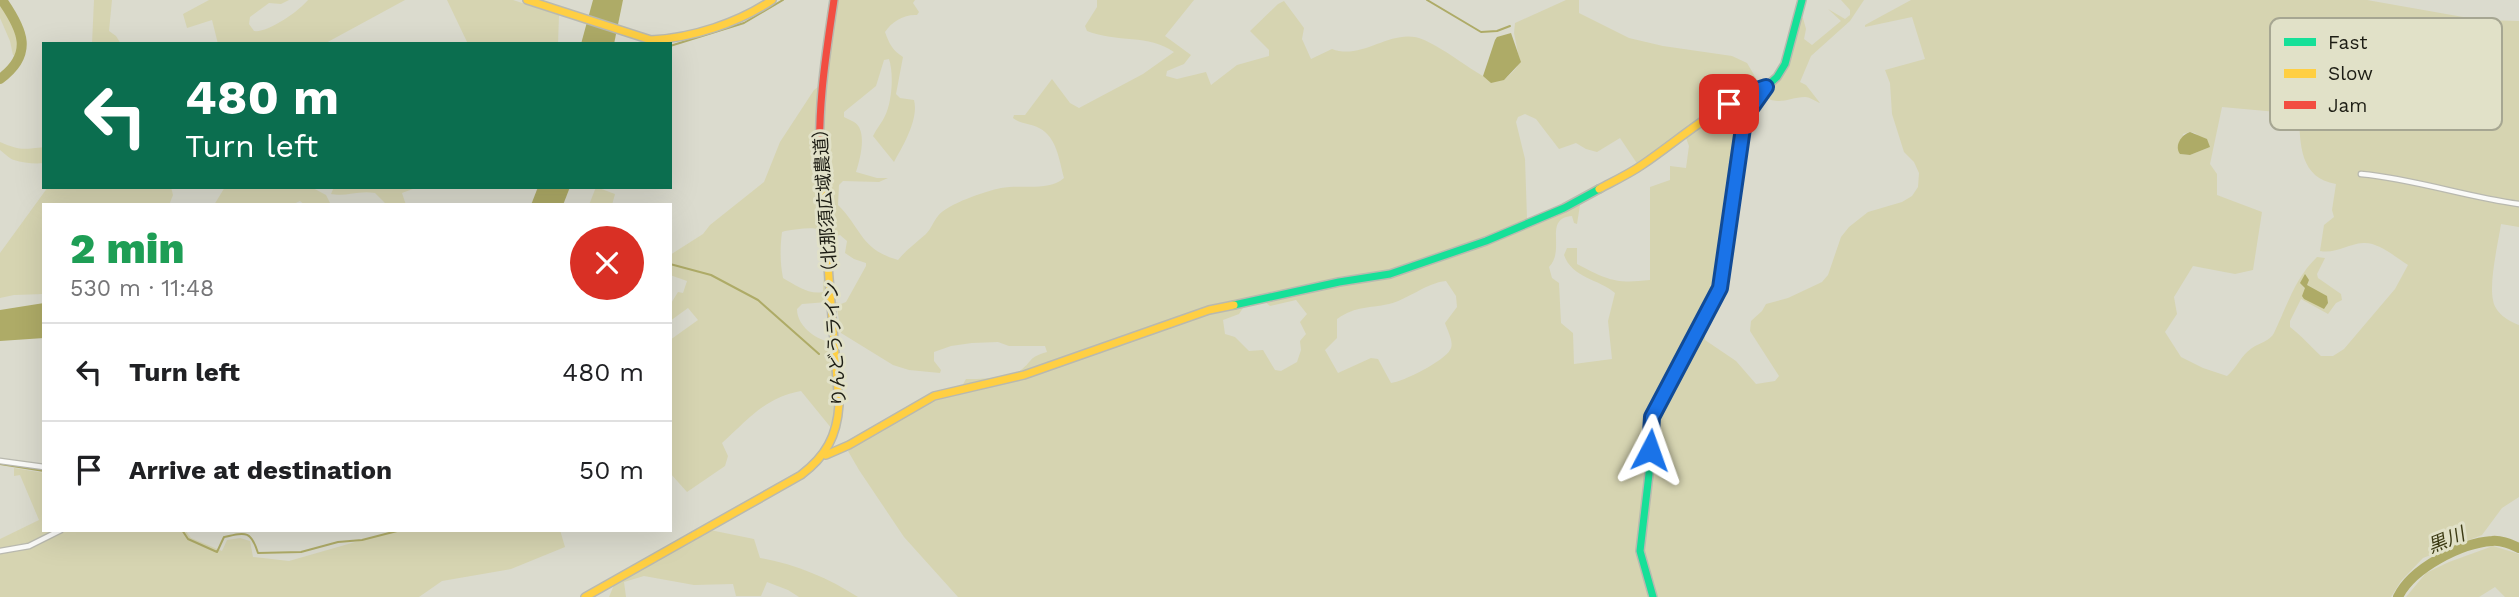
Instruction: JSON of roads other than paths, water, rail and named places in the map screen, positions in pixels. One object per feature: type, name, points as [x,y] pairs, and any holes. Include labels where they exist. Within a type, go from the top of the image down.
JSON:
[{"type":"street","points":[[527,0],[637,37],[657,41],[750,15],[772,0]]},
{"type":"street","name":"りんどうライン（北那須広域農道）","points":[[826,455],[835,432],[839,405],[818,116],[834,0]]},
{"type":"street","points":[[1653,597],[1640,551],[1649,474],[1650,423],[1720,288],[1743,128],[1749,111],[1785,64],[1802,0]]},
{"type":"street","points":[[585,597],[801,475],[826,455],[849,445],[934,396],[1056,366],[1209,310],[1339,282],[1390,274],[1486,241],[1564,208],[1640,167],[1713,113],[1745,94],[1766,87]]},
{"type":"street","points":[[2361,174],[2410,180],[2487,200],[2519,204]]},
{"type":"street","points":[[0,461],[42,467]]},
{"type":"street","points":[[0,551],[29,546],[57,532]]},
{"type":"waterway","points":[[0,79],[18,60],[22,41],[15,21],[2,0]]},
{"type":"waterway","points":[[672,45],[744,23],[783,0]]},
{"type":"waterway","points":[[1427,0],[1481,32],[1497,31],[1510,26]]},
{"type":"waterway","points":[[672,265],[711,275],[758,300],[819,354]]},
{"type":"waterway","points":[[0,464],[42,471]]},
{"type":"waterway","points":[[183,532],[188,539],[217,552],[224,537],[247,535],[258,553],[301,552],[393,532]]},
{"type":"waterway","name":"黒川","points":[[2398,597],[2414,576],[2452,552],[2492,541],[2519,548]]}]
